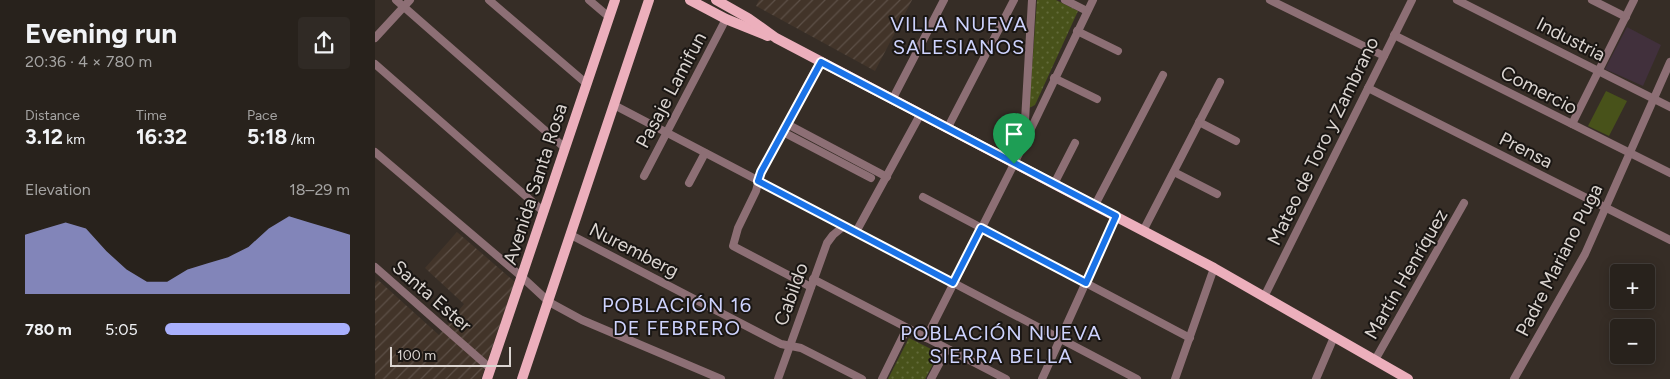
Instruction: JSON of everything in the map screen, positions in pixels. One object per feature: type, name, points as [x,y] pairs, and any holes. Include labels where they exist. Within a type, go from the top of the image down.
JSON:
[{"type":"main road","name":"Avenida Santa Rosa","points":[[487,379],[615,0]]},
{"type":"main road","points":[[522,379],[649,0]]},
{"type":"main road","points":[[690,0],[726,19],[775,38],[1116,216],[1214,268],[1408,379]]},
{"type":"main road","points":[[716,0],[748,18],[775,38]]},
{"type":"street","points":[[396,0],[565,148]]},
{"type":"street","points":[[375,38],[410,0]]},
{"type":"street","points":[[489,0],[587,84]]},
{"type":"street","points":[[589,0],[609,17]]},
{"type":"street","points":[[893,100],[944,0]]},
{"type":"street","points":[[947,129],[1013,0]]},
{"type":"street","points":[[1024,142],[1031,0]]},
{"type":"street","points":[[1065,0],[1087,11]]},
{"type":"street","points":[[926,338],[1014,164],[1093,0]]},
{"type":"street","points":[[1270,0],[1384,56]]},
{"type":"street","name":"Mateo de Toro y Zambrano","points":[[1264,297],[1412,0]]},
{"type":"street","name":"Industria","points":[[1457,0],[1670,107]]},
{"type":"street","points":[[1592,0],[1625,17]]},
{"type":"street","points":[[1572,124],[1634,0]]},
{"type":"street","name":"Pasaje Lamifun","points":[[644,176],[726,19]]},
{"type":"street","points":[[1077,31],[1119,51]]},
{"type":"street","name":"Comercio","points":[[1395,35],[1670,173]]},
{"type":"street","points":[[821,62],[758,181],[756,191],[741,222],[733,246],[907,328],[1006,379]]},
{"type":"street","name":"Padre Mariano Puga","points":[[1514,379],[1579,266],[1670,62]]},
{"type":"street","points":[[375,64],[544,212]]},
{"type":"street","points":[[1095,205],[1163,75]]},
{"type":"street","points":[[1054,78],[1097,99]]},
{"type":"street","points":[[1143,231],[1220,82]]},
{"type":"street","name":"Prensa","points":[[1368,88],[1670,240]]},
{"type":"street","points":[[614,105],[1137,379]]},
{"type":"street","points":[[856,232],[920,115]]},
{"type":"street","points":[[1199,122],[1236,142]]},
{"type":"street","points":[[787,124],[887,177]]},
{"type":"street","points":[[783,132],[871,178]]},
{"type":"street","points":[[1054,184],[1075,143]]},
{"type":"street","points":[[375,152],[549,302],[582,320],[721,379]]},
{"type":"street","points":[[689,183],[705,153]]},
{"type":"street","points":[[855,170],[860,162]]},
{"type":"street","points":[[1173,172],[1217,194]]},
{"type":"street","points":[[923,197],[1190,338]]},
{"type":"street","name":"Martín Henríquez","points":[[1375,360],[1465,203]]},
{"type":"street","points":[[1042,379],[1116,216]]},
{"type":"street","name":"Cabildo","points":[[778,379],[827,243],[833,235],[845,226]]},
{"type":"street","name":"Nuremberg","points":[[571,235],[781,344],[801,348],[862,379]]},
{"type":"street","name":"Santa Ester","points":[[375,267],[491,368]]},
{"type":"street","points":[[1175,379],[1214,268]]},
{"type":"street","points":[[882,379],[907,328]]},
{"type":"street","name":"Martín Henríquez","points":[[1316,379],[1335,337]]},
{"type":"street","points":[[931,379],[947,349]]},
{"type":"shaded area","points":[[759,0],[912,0],[875,71],[756,6]]},
{"type":"shaded area","points":[[1627,27],[1661,45],[1643,86],[1605,69]]},
{"type":"shaded area","points":[[457,232],[515,282],[481,379],[375,379],[375,283],[378,280],[439,335],[464,304],[425,268]]},
{"type":"green space","points":[[1037,0],[1056,0],[1078,11],[1035,105],[1029,108]]},
{"type":"green space","points":[[1606,91],[1627,101],[1609,136],[1588,126]]},
{"type":"green space","points":[[909,338],[939,353],[925,379],[888,379]]},
{"type":"district","name":"VILLA NUEVA SALESIANOS","points":[[959,36]]},
{"type":"district","name":"POBLACIÓN 16 DE FEBRERO","points":[[677,316]]},
{"type":"district","name":"POBLACIÓN NUEVA SIERRA BELLA","points":[[1001,344]]},
{"type":"route","points":[[821,62],[1014,164],[1116,216],[1086,283],[981,228],[953,283],[758,181],[761,172],[821,62]]}]
